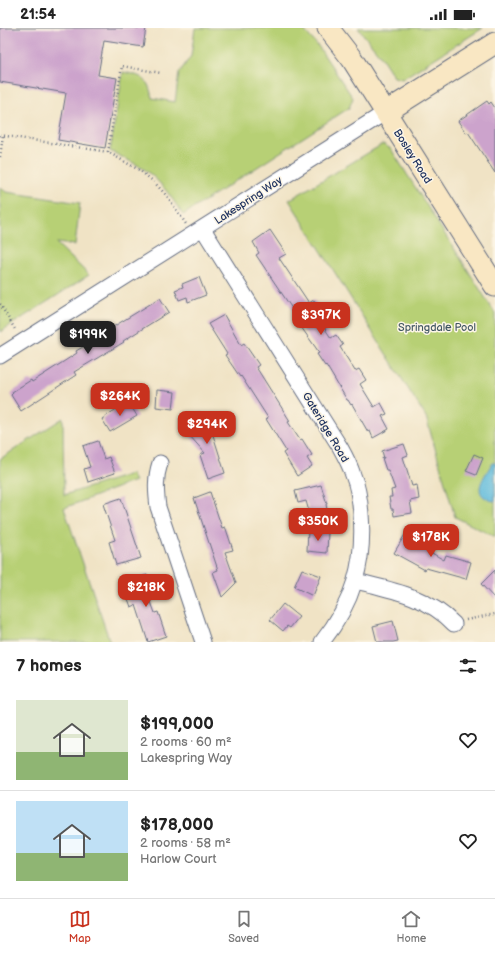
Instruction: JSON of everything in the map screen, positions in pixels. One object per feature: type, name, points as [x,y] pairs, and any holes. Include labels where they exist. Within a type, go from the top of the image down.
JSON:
[{"type":"street","name":"Bosley Road","points":[[328,28],[352,59],[495,286]]},
{"type":"street","name":"Lakespring Way","points":[[0,356],[495,43]]},
{"type":"street","name":"Gateridge Road","points":[[198,232],[340,447],[354,475],[360,502],[362,529],[361,557],[356,581],[343,613],[322,642]]},
{"type":"street","points":[[160,463],[157,472],[156,485],[158,506],[203,642]]},
{"type":"street","points":[[356,581],[414,596],[434,606],[446,615],[454,624]]},
{"type":"path","points":[[108,152],[122,66],[161,73]]},
{"type":"path","points":[[0,156],[2,135],[108,152],[139,170],[154,181],[198,232]]},
{"type":"path","points":[[0,304],[23,342]]},
{"type":"path","points":[[454,624],[495,614]]},
{"type":"green space","points":[[195,28],[302,28],[318,46],[353,98],[349,108],[183,215],[169,194],[146,170],[110,151],[123,72],[144,79],[149,86],[152,98],[175,102],[179,73],[191,56]]},
{"type":"green space","points":[[358,28],[483,28],[402,79],[394,77],[380,55]]},
{"type":"green space","name":"Springdale Pool","points":[[383,144],[391,149],[495,313],[495,537],[455,517],[426,417],[289,200]]},
{"type":"green space","points":[[0,187],[6,192],[80,203],[75,245],[56,243],[89,275],[0,332]]},
{"type":"green space","points":[[63,418],[64,495],[131,474],[135,481],[64,508],[110,642],[0,642],[0,459]]},
{"type":"water","points":[[492,463],[495,463],[495,501],[489,500],[483,496],[480,488]]},
{"type":"building","points":[[0,28],[146,28],[143,47],[104,41],[98,75],[117,78],[105,148],[58,140],[66,93],[0,82]]},
{"type":"building","points":[[487,101],[489,104],[491,102],[495,108],[495,173],[468,132],[466,133],[458,121]]},
{"type":"building","points":[[270,230],[286,254],[279,258],[309,303],[314,300],[322,312],[316,315],[331,338],[336,335],[343,345],[340,347],[355,371],[359,369],[366,380],[360,384],[374,407],[381,403],[387,414],[382,416],[389,429],[373,438],[352,404],[351,405],[347,400],[326,365],[325,366],[317,354],[319,353],[316,348],[296,320],[295,313],[256,255],[259,253],[253,242]]},
{"type":"building","points":[[199,277],[206,295],[188,302],[187,297],[179,300],[175,290],[183,287],[182,284]]},
{"type":"building","points":[[160,298],[169,312],[123,341],[124,342],[74,372],[76,375],[21,411],[11,395],[13,393],[12,392],[31,380],[32,382],[77,353],[76,351],[108,332],[108,330]]},
{"type":"building","points":[[224,315],[241,345],[244,343],[259,365],[256,367],[290,421],[288,422],[300,440],[302,439],[312,455],[307,458],[312,466],[297,476],[283,453],[286,451],[266,419],[268,418],[241,376],[240,377],[225,355],[227,354],[208,324]]},
{"type":"building","points":[[157,390],[175,392],[173,409],[156,407]]},
{"type":"building","points":[[128,401],[137,416],[110,432],[102,419]]},
{"type":"building","points":[[201,412],[217,431],[213,435],[225,473],[208,479],[200,455],[205,453],[189,435],[195,430],[188,422]]},
{"type":"building","points":[[98,441],[104,459],[109,457],[115,473],[88,482],[84,469],[90,467],[83,446]]},
{"type":"building","points":[[404,444],[408,455],[403,457],[412,486],[417,485],[419,499],[410,501],[412,513],[394,516],[389,497],[392,497],[391,490],[395,489],[388,470],[386,470],[382,458],[384,458],[382,451]]},
{"type":"building","points":[[474,454],[483,458],[476,475],[466,471]]},
{"type":"building","points":[[321,485],[327,504],[327,510],[310,515],[306,501],[298,503],[295,491]]},
{"type":"building","points":[[210,492],[222,528],[225,527],[226,529],[233,550],[225,552],[236,583],[222,597],[213,572],[218,570],[194,498]]},
{"type":"building","points":[[121,498],[141,558],[116,565],[109,542],[115,540],[103,504]]},
{"type":"building","points":[[308,530],[328,532],[327,553],[307,551]]},
{"type":"building","points":[[407,531],[420,538],[416,544],[444,560],[446,555],[471,562],[466,579],[426,568],[425,570],[394,553]]},
{"type":"building","points":[[302,569],[321,576],[313,596],[294,587]]},
{"type":"building","points":[[495,570],[495,599],[481,584]]},
{"type":"building","points":[[147,575],[152,589],[147,591],[155,613],[158,612],[166,636],[148,642],[136,605],[131,607],[127,596],[131,595],[126,582]]},
{"type":"building","points":[[283,604],[299,617],[290,628],[287,626],[283,631],[270,620]]},
{"type":"building","points":[[393,621],[398,641],[377,642],[373,626]]}]
